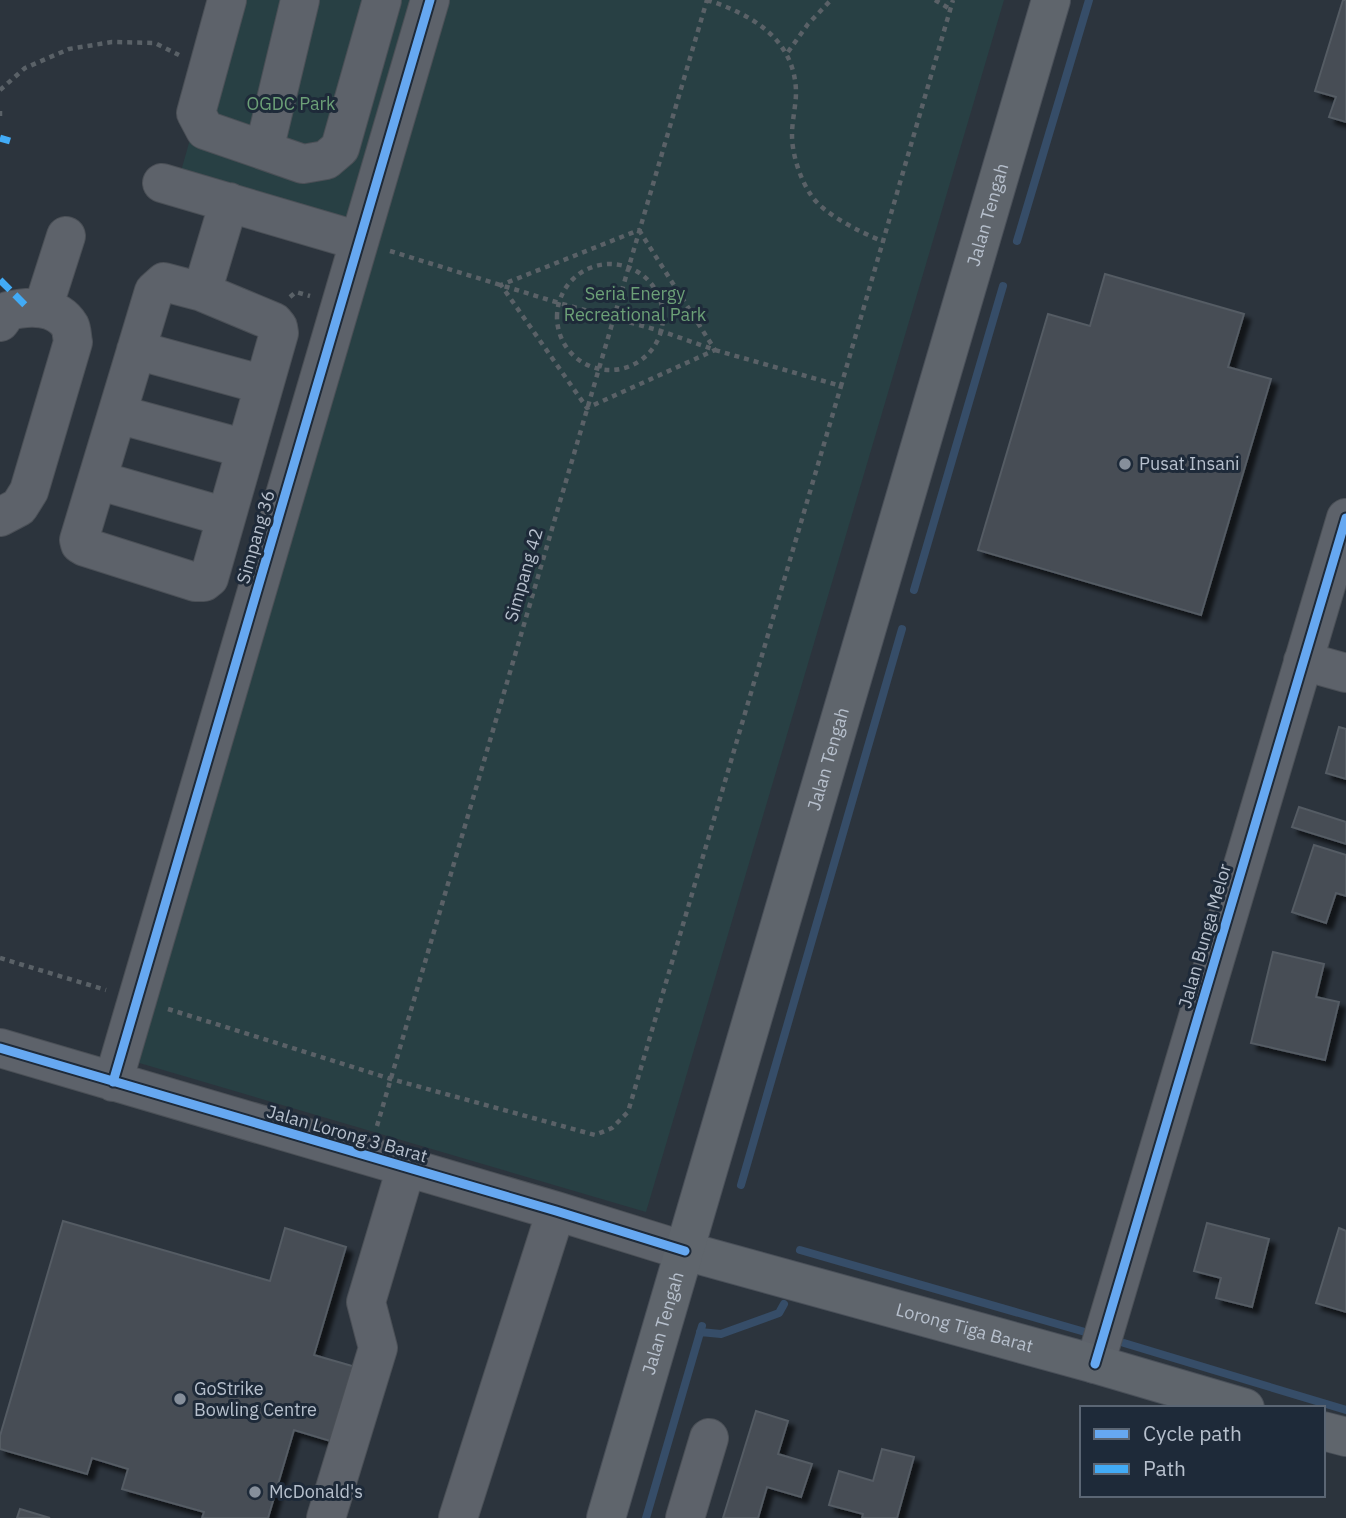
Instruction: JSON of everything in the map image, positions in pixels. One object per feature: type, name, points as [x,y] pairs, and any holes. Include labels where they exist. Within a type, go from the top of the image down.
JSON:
[{"type":"main road","name":"Jalan Tengah","points":[[606,1518],[1051,0]]},
{"type":"main road","name":"Lorong Tiga Barat","points":[[685,1251],[1238,1406]]},
{"type":"main road","points":[[1325,1431],[1346,1437]]},
{"type":"street","points":[[226,0],[196,113],[205,130],[303,164],[327,160],[340,148],[382,0]]},
{"type":"street","points":[[264,150],[300,0]]},
{"type":"street","name":"Simpang 36","points":[[113,1082],[430,0]]},
{"type":"street","points":[[162,183],[359,241]]},
{"type":"street","points":[[202,292],[229,202]]},
{"type":"street","points":[[43,308],[66,236]]},
{"type":"street","points":[[164,282],[202,292],[274,322],[278,327],[279,333],[209,578],[204,582],[195,582],[80,544],[136,350],[157,286],[164,282]]},
{"type":"street","points":[[0,322],[8,311],[26,306],[43,308],[59,315],[70,326],[73,342],[29,491],[19,507],[0,517]]},
{"type":"street","points":[[136,350],[264,385]]},
{"type":"street","points":[[117,414],[246,449]]},
{"type":"street","points":[[97,480],[226,517]]},
{"type":"street","name":"Jalan Bunga Melor","points":[[1095,1364],[1346,518]]},
{"type":"street","points":[[1303,661],[1346,673]]},
{"type":"street","name":"Jalan Lorong 3 Barat","points":[[0,1048],[685,1251]]},
{"type":"street","points":[[326,1518],[378,1348],[366,1302],[406,1168]]},
{"type":"street","points":[[458,1518],[556,1211]]},
{"type":"street","points":[[685,1518],[709,1438]]},
{"type":"path","points":[[707,0],[733,9],[761,26],[788,52],[796,90],[792,137],[798,169],[812,197],[827,210],[864,233],[883,241]]},
{"type":"path","points":[[788,52],[808,24],[831,0]]},
{"type":"path","points":[[935,0],[950,9]]},
{"type":"path","points":[[0,958],[391,1079],[595,1135],[612,1128],[628,1112],[953,0]]},
{"type":"path","points":[[0,90],[25,68],[69,49],[112,42],[155,43],[208,69]]},
{"type":"path","points":[[0,111],[0,118]]},
{"type":"path","points":[[501,285],[639,230],[715,350]]},
{"type":"path","points":[[359,241],[841,386]]},
{"type":"path","points":[[602,264],[617,264],[644,275],[654,287],[661,300],[662,331],[656,345],[633,365],[618,370],[589,366],[576,358],[559,333],[559,303],[570,283],[587,269],[602,264]]},
{"type":"path","points":[[501,285],[587,408],[715,350]]},
{"type":"green space","name":"OGDC Park","points":[[230,0],[411,0],[348,219],[181,171]]},
{"type":"green space","name":"Seria Energy Recreational Park","points":[[445,0],[1004,0],[646,1212],[136,1062]]},
{"type":"building","points":[[1343,0],[1346,0],[1346,122],[1329,117],[1336,97],[1315,91]]},
{"type":"building","name":"Pusat Insani","points":[[1105,274],[1244,314],[1228,367],[1271,379],[1201,615],[978,550],[1048,314],[1090,326]]},
{"type":"building","points":[[1339,727],[1346,729],[1346,779],[1326,773]]},
{"type":"building","points":[[1299,807],[1346,822],[1346,844],[1292,827]]},
{"type":"building","points":[[1314,845],[1346,855],[1346,896],[1336,893],[1326,923],[1292,912]]},
{"type":"building","points":[[1273,952],[1324,964],[1316,997],[1339,1002],[1325,1060],[1251,1043]]},
{"type":"building","name":"GoStrike Bowling Centre","points":[[63,1221],[270,1281],[285,1228],[346,1247],[314,1355],[359,1368],[337,1443],[294,1430],[268,1518],[202,1518],[204,1512],[122,1489],[128,1469],[92,1458],[87,1474],[0,1449],[0,1436]]},
{"type":"building","points":[[1207,1223],[1269,1239],[1252,1307],[1216,1298],[1221,1278],[1194,1271]]},
{"type":"building","points":[[1339,1228],[1346,1231],[1346,1312],[1316,1303]]},
{"type":"building","points":[[756,1411],[788,1421],[778,1454],[812,1464],[801,1497],[767,1487],[758,1518],[723,1518]]},
{"type":"building","points":[[882,1449],[914,1457],[897,1518],[862,1518],[863,1514],[829,1505],[839,1471],[873,1481]]},
{"type":"building","points":[[20,1509],[50,1518],[17,1518]]},
{"type":"waterway","points":[[1017,241],[1089,0]]},
{"type":"waterway","points":[[914,590],[1003,286]]},
{"type":"waterway","points":[[741,1185],[902,629]]},
{"type":"waterway","points":[[800,1250],[1085,1332]]},
{"type":"waterway","points":[[700,1332],[721,1334],[779,1313],[784,1304]]},
{"type":"waterway","points":[[646,1518],[702,1326]]},
{"type":"waterway","points":[[1124,1343],[1346,1410]]},
{"type":"marked path","points":[[0,138],[10,141]]},
{"type":"marked path","points":[[0,280],[26,306]]},
{"type":"cycle path","points":[[113,1082],[430,0]]},
{"type":"cycle path","points":[[1095,1364],[1346,518]]},
{"type":"cycle path","points":[[0,1048],[685,1251]]},
{"type":"place","name":"Pusat Insani","points":[[1125,464]]},
{"type":"place","name":"GoStrike Bowling Centre","points":[[180,1399]]},
{"type":"place","name":"McDonald's","points":[[255,1492]]}]
